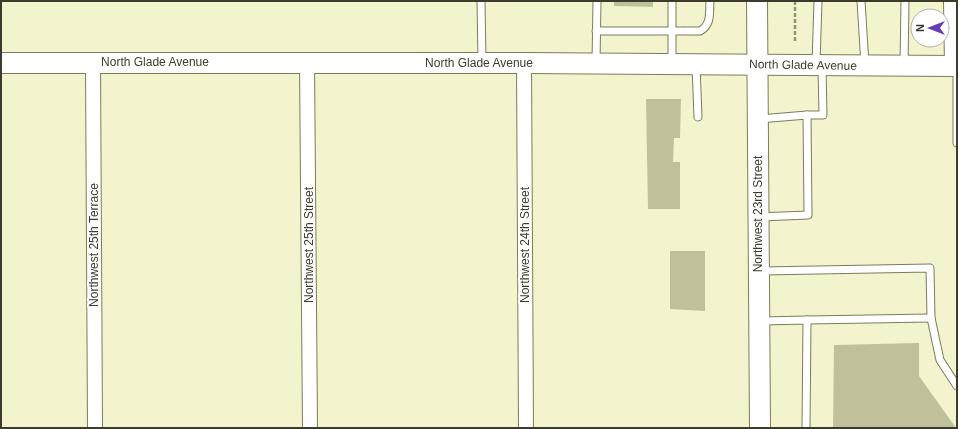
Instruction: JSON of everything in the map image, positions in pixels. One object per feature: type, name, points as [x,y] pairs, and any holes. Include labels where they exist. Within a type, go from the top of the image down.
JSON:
[{"type":"street","name":"Northwest 23rd Street","points":[[757,1],[760,428]]},
{"type":"street","points":[[951,1],[955,66]]},
{"type":"street","name":"Northwest 25th Terrace","points":[[93,62],[95,428]]},
{"type":"street","name":"North Glade Avenue","points":[[1,63],[307,62],[955,66]]},
{"type":"street","name":"Northwest 25th Street","points":[[307,62],[310,428]]},
{"type":"street","name":"Northwest 24th Street","points":[[524,63],[526,428]]},
{"type":"lane","points":[[481,1],[482,63]]},
{"type":"lane","points":[[596,1],[596,64]]},
{"type":"lane","points":[[672,1],[672,64]]},
{"type":"lane","points":[[596,31],[700,31],[706,28],[709,20],[710,1]]},
{"type":"lane","points":[[758,119],[823,115],[819,65],[818,1]]},
{"type":"lane","points":[[861,1],[865,65]]},
{"type":"lane","points":[[904,65],[905,1]]},
{"type":"lane","points":[[696,64],[698,117]]},
{"type":"lane","points":[[955,66],[957,143]]},
{"type":"lane","points":[[759,217],[808,215],[807,116]]},
{"type":"lane","points":[[759,271],[930,268],[931,318],[940,360],[957,386]]},
{"type":"lane","points":[[759,321],[931,318]]},
{"type":"lane","points":[[806,428],[807,320]]},
{"type":"path","points":[[795,1],[795,42]]},
{"type":"building","points":[[614,1],[653,1],[653,7],[614,6]]},
{"type":"building","points":[[646,99],[681,99],[680,138],[674,138],[673,162],[680,162],[680,209],[648,209]]},
{"type":"building","points":[[670,251],[705,251],[705,311],[670,309]]},
{"type":"building","points":[[919,343],[919,376],[956,428],[833,428],[834,345]]}]
